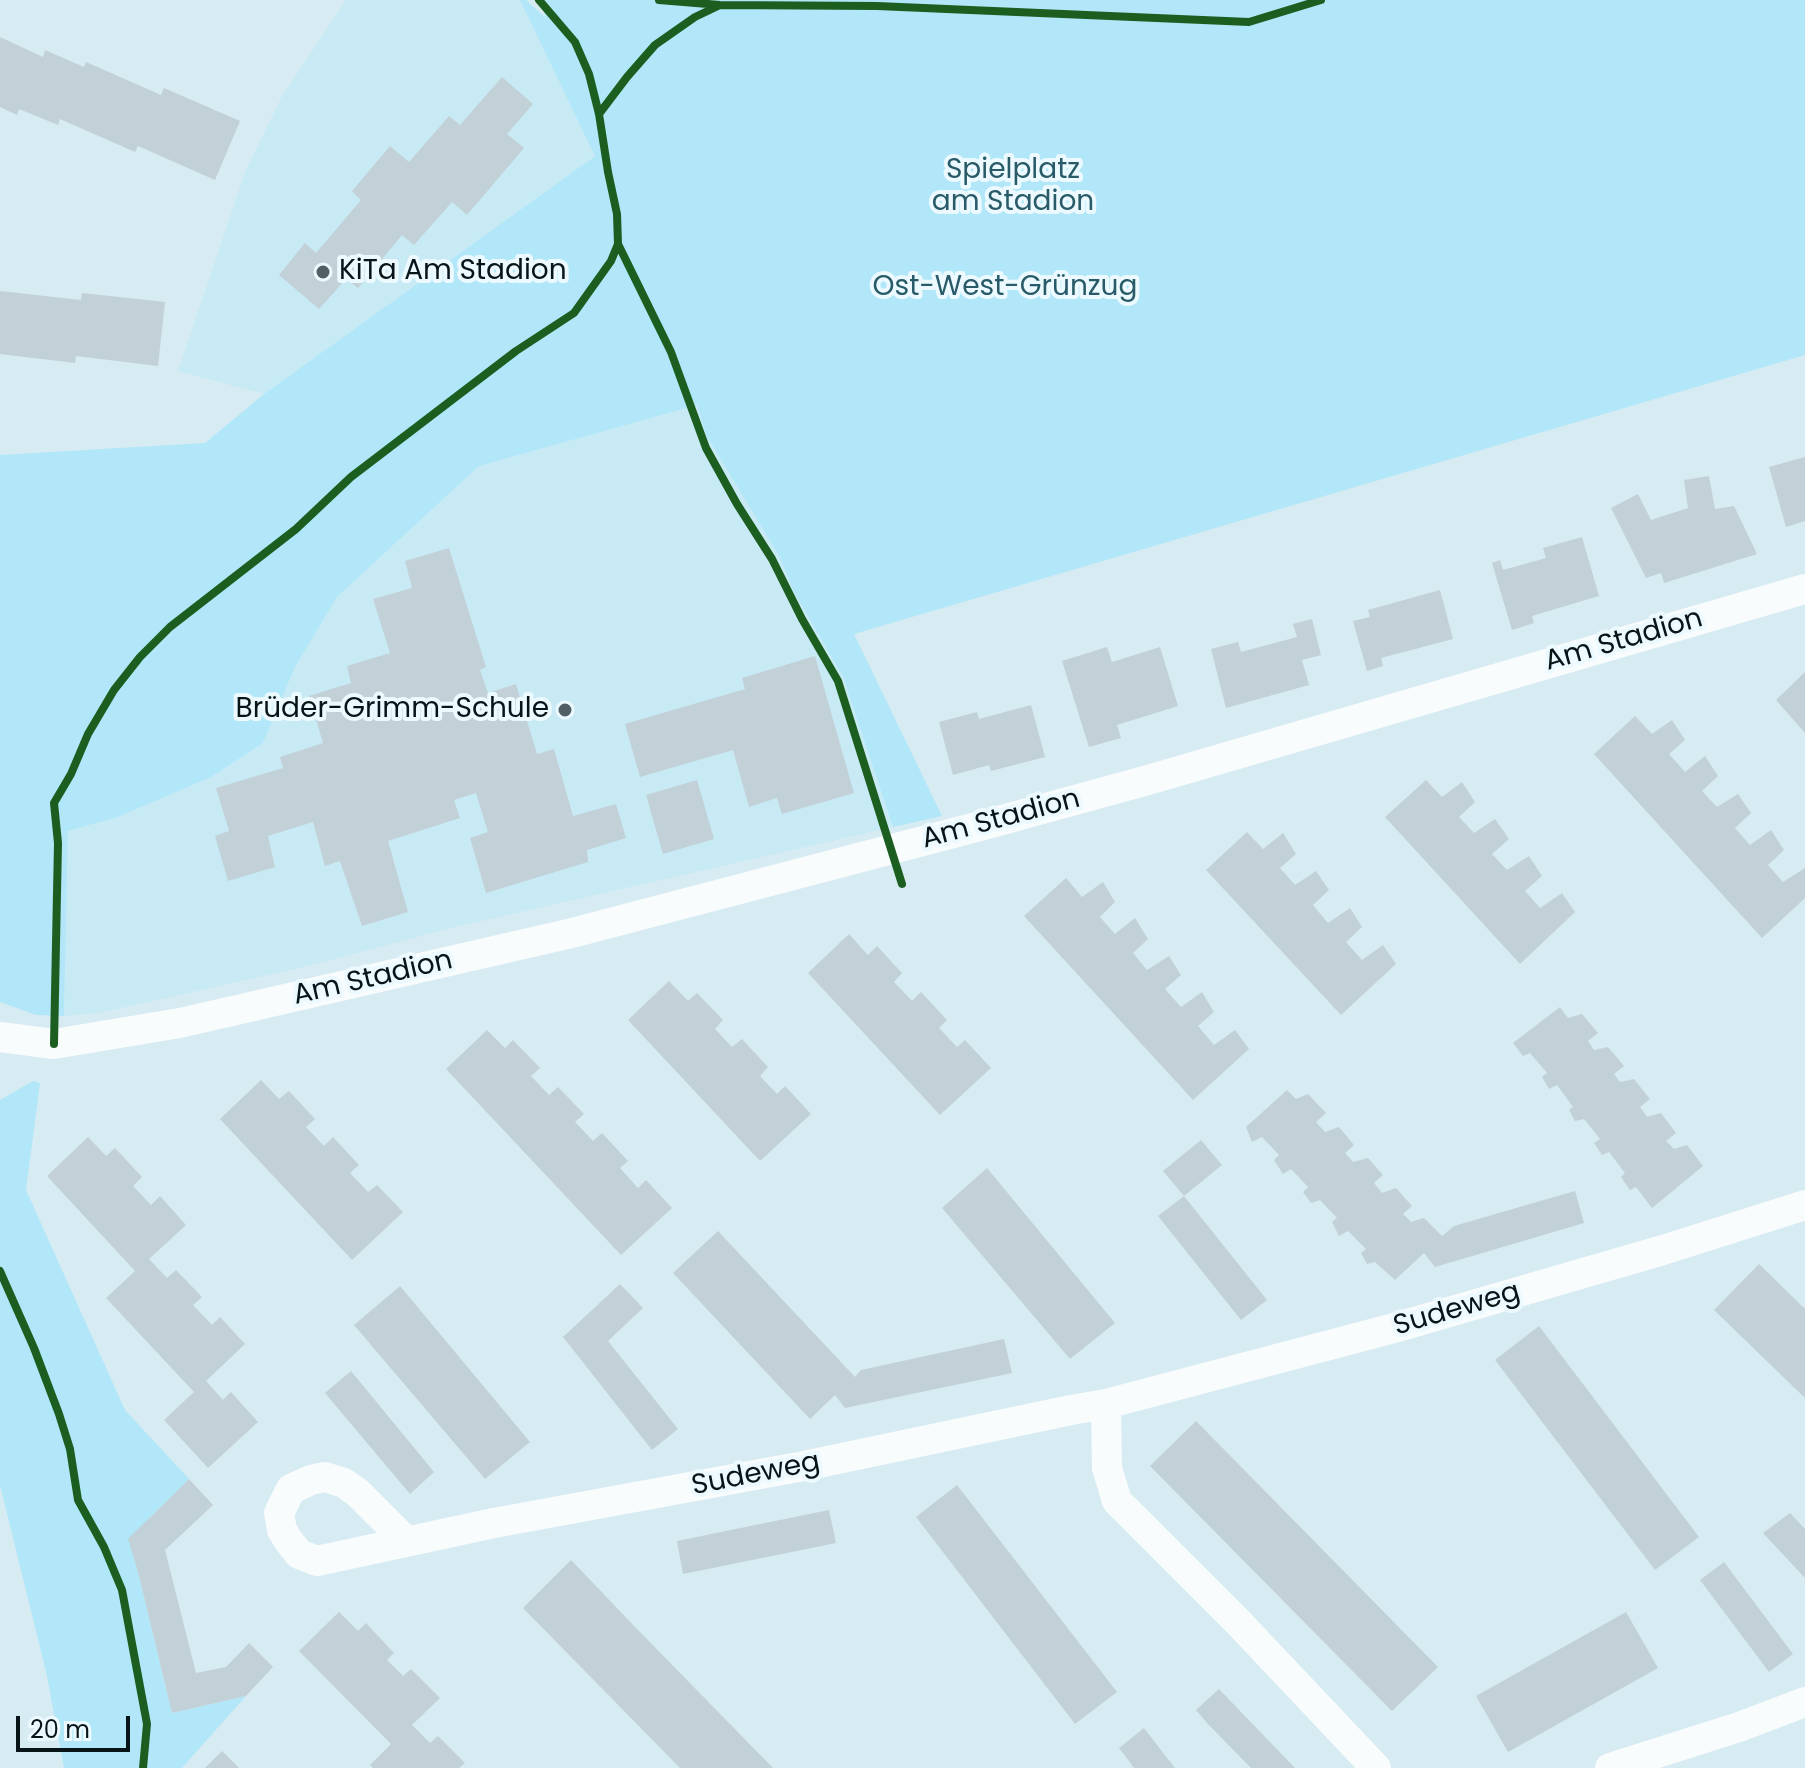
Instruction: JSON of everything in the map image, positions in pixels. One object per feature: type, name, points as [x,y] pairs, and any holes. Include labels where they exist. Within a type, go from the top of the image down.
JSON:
[{"type":"street","name":"Am Stadion","points":[[0,1037],[54,1044],[180,1023],[572,933],[1162,776],[1805,589]]},
{"type":"street","name":"Sudeweg","points":[[406,1541],[804,1466],[1106,1404],[1394,1328],[1805,1205]]},
{"type":"street","points":[[1106,1404],[1107,1468],[1117,1501],[1238,1622],[1376,1768]]},
{"type":"street","points":[[1610,1768],[1739,1727],[1805,1702]]},
{"type":"shaded area","name":"KiTa Am Stadion","points":[[346,0],[520,0],[596,155],[264,394],[178,371],[245,172],[281,98]]},
{"type":"shaded area","name":"Brüder-Grimm-Schule","points":[[697,404],[706,435],[779,556],[793,590],[843,677],[893,827],[451,928],[304,967],[99,1013],[64,1016],[68,831],[118,817],[210,777],[263,743],[295,667],[337,597],[479,466]]},
{"type":"green space","name":"Ost-West-Grünzug","points":[[520,0],[526,0],[546,18],[539,0],[1805,0],[1805,355],[854,634],[942,816],[893,827],[843,677],[793,590],[779,556],[706,435],[697,405],[479,466],[337,597],[295,667],[263,743],[211,777],[118,817],[68,831],[64,1016],[36,1015],[0,1002],[0,455],[205,443],[264,394],[595,156]]},
{"type":"green space","points":[[33,1081],[40,1083],[26,1190],[125,1410],[189,1479],[129,1539],[172,1713],[246,1696],[182,1768],[64,1768],[47,1676],[0,1485],[0,1100]]},
{"type":"building","points":[[0,37],[43,57],[45,50],[84,67],[86,62],[161,95],[164,88],[240,121],[215,180],[138,146],[135,152],[60,119],[58,125],[19,109],[17,115],[0,107]]},
{"type":"building","points":[[502,77],[533,104],[507,134],[524,148],[467,215],[452,202],[414,245],[402,235],[358,288],[346,279],[319,309],[279,275],[305,243],[316,253],[361,200],[352,191],[390,146],[409,162],[449,116],[460,125]]},
{"type":"building","points":[[0,291],[81,300],[82,293],[165,302],[158,366],[76,356],[75,363],[0,354]]},
{"type":"building","points":[[1805,457],[1805,521],[1786,527],[1769,467]]},
{"type":"building","points":[[1709,476],[1715,509],[1734,506],[1757,554],[1664,583],[1661,573],[1646,578],[1611,508],[1638,494],[1651,520],[1688,508],[1684,480]]},
{"type":"building","points":[[1582,537],[1599,596],[1532,616],[1534,623],[1512,630],[1492,563],[1500,560],[1503,570],[1546,558],[1543,548]]},
{"type":"building","points":[[449,548],[486,667],[480,670],[488,693],[516,684],[537,754],[554,749],[573,816],[616,804],[626,838],[587,850],[588,862],[486,893],[470,838],[488,832],[476,793],[454,800],[460,818],[388,841],[408,912],[362,926],[340,861],[325,866],[313,822],[268,836],[275,867],[228,881],[215,836],[229,831],[216,788],[283,768],[280,757],[323,743],[309,696],[351,683],[347,666],[390,653],[373,599],[412,588],[405,561]]},
{"type":"building","points":[[1440,590],[1453,639],[1381,658],[1383,666],[1367,671],[1353,621],[1370,617],[1368,610]]},
{"type":"building","points":[[1312,619],[1321,655],[1302,660],[1309,685],[1226,708],[1211,649],[1238,642],[1241,652],[1297,637],[1293,624]]},
{"type":"building","points":[[1107,647],[1112,662],[1160,647],[1178,706],[1117,725],[1121,738],[1089,747],[1062,661]]},
{"type":"building","points":[[815,656],[854,793],[782,814],[777,798],[749,807],[733,750],[640,777],[625,724],[745,689],[742,678]]},
{"type":"building","points":[[1805,672],[1805,733],[1776,700]]},
{"type":"building","points":[[1031,705],[1045,757],[991,771],[989,765],[953,775],[939,722],[977,712],[979,719]]},
{"type":"building","points":[[1635,716],[1652,734],[1672,720],[1685,740],[1669,754],[1685,772],[1705,756],[1718,776],[1702,791],[1717,807],[1738,794],[1751,813],[1735,828],[1750,845],[1771,830],[1784,850],[1768,865],[1783,882],[1805,868],[1805,898],[1762,938],[1594,754]]},
{"type":"building","points":[[697,780],[714,839],[663,854],[646,795]]},
{"type":"building","points":[[1426,780],[1442,797],[1462,782],[1475,802],[1459,817],[1474,833],[1495,819],[1509,839],[1492,854],[1507,870],[1529,856],[1542,876],[1525,891],[1540,908],[1562,893],[1575,912],[1520,964],[1385,817]]},
{"type":"building","points":[[1247,832],[1263,849],[1283,833],[1296,854],[1280,868],[1295,885],[1316,871],[1329,890],[1313,905],[1328,923],[1350,908],[1362,927],[1346,942],[1362,960],[1383,945],[1396,964],[1341,1015],[1206,870]]},
{"type":"building","points":[[1066,878],[1082,897],[1103,882],[1115,902],[1100,917],[1115,934],[1135,918],[1148,939],[1133,953],[1147,970],[1169,956],[1181,975],[1165,989],[1181,1007],[1202,992],[1214,1012],[1198,1026],[1214,1045],[1235,1030],[1249,1049],[1193,1100],[1024,916]]},
{"type":"building","points":[[849,934],[868,955],[877,946],[902,973],[894,982],[912,1001],[921,992],[947,1020],[939,1028],[957,1047],[965,1040],[991,1068],[940,1115],[808,973]]},
{"type":"building","points":[[669,981],[688,1001],[697,993],[723,1020],[715,1029],[732,1047],[742,1039],[768,1067],[760,1076],[777,1094],[785,1086],[811,1114],[760,1161],[628,1020]]},
{"type":"building","points":[[1560,1007],[1568,1018],[1582,1014],[1598,1033],[1588,1041],[1594,1050],[1608,1047],[1624,1066],[1614,1074],[1620,1082],[1634,1079],[1650,1099],[1640,1107],[1647,1117],[1661,1113],[1676,1133],[1666,1141],[1674,1149],[1687,1145],[1703,1166],[1652,1208],[1636,1187],[1630,1190],[1621,1177],[1625,1173],[1609,1152],[1602,1155],[1594,1143],[1600,1139],[1584,1119],[1575,1121],[1569,1110],[1573,1107],[1557,1085],[1549,1089],[1542,1077],[1547,1073],[1530,1053],[1523,1056],[1513,1043]]},
{"type":"building","points":[[487,1030],[505,1048],[513,1040],[540,1068],[531,1076],[549,1095],[558,1087],[584,1114],[575,1122],[593,1141],[602,1133],[628,1161],[620,1168],[638,1188],[646,1180],[672,1208],[621,1255],[446,1069]]},
{"type":"building","points":[[261,1080],[279,1099],[289,1091],[315,1119],[306,1127],[324,1146],[333,1137],[359,1165],[350,1173],[368,1192],[377,1185],[403,1212],[352,1260],[220,1119]]},
{"type":"building","points":[[1287,1090],[1296,1099],[1308,1094],[1326,1113],[1316,1122],[1325,1132],[1339,1127],[1354,1145],[1345,1153],[1353,1162],[1368,1158],[1383,1175],[1374,1183],[1382,1193],[1396,1188],[1412,1206],[1403,1214],[1411,1222],[1424,1218],[1442,1236],[1454,1226],[1575,1191],[1584,1223],[1435,1267],[1424,1253],[1395,1280],[1375,1262],[1367,1264],[1361,1253],[1366,1249],[1348,1231],[1339,1236],[1332,1222],[1337,1218],[1320,1200],[1311,1203],[1303,1192],[1308,1187],[1291,1169],[1283,1174],[1274,1160],[1279,1155],[1262,1137],[1252,1142],[1246,1127]]},
{"type":"building","points":[[88,1137],[106,1156],[115,1148],[142,1177],[133,1186],[151,1205],[160,1196],[186,1225],[149,1259],[167,1278],[176,1270],[202,1297],[193,1305],[212,1325],[220,1317],[245,1344],[206,1381],[223,1400],[231,1392],[258,1422],[208,1468],[164,1420],[194,1392],[106,1298],[135,1271],[47,1176]]},
{"type":"building","points":[[1201,1140],[1222,1165],[1184,1196],[1163,1171]]},
{"type":"building","points":[[987,1168],[1115,1323],[1070,1359],[942,1208]]},
{"type":"building","points":[[1184,1196],[1267,1300],[1241,1320],[1158,1216]]},
{"type":"building","points":[[718,1231],[855,1377],[861,1370],[1004,1339],[1012,1373],[845,1408],[835,1395],[810,1419],[673,1273]]},
{"type":"building","points":[[1759,1264],[1805,1309],[1805,1398],[1714,1310]]},
{"type":"building","points":[[620,1284],[643,1308],[608,1341],[678,1429],[652,1450],[563,1337]]},
{"type":"building","points":[[400,1286],[530,1442],[485,1479],[354,1325]]},
{"type":"building","points":[[1539,1326],[1699,1537],[1655,1570],[1495,1360]]},
{"type":"building","points":[[351,1371],[434,1472],[410,1494],[325,1393]]},
{"type":"building","points":[[1196,1421],[1438,1667],[1392,1711],[1150,1466]]},
{"type":"building","points":[[189,1479],[213,1505],[165,1550],[196,1673],[226,1667],[249,1643],[273,1667],[246,1696],[172,1713],[128,1539]]},
{"type":"building","points":[[957,1485],[1117,1692],[1075,1724],[916,1517]]},
{"type":"building","points":[[829,1510],[836,1543],[683,1574],[677,1541]]},
{"type":"building","points":[[1790,1513],[1805,1529],[1805,1578],[1763,1533]]},
{"type":"building","points":[[571,1560],[773,1768],[680,1768],[523,1608]]},
{"type":"building","points":[[1724,1562],[1793,1654],[1769,1672],[1700,1580]]},
{"type":"building","points":[[339,1612],[358,1631],[366,1623],[394,1653],[387,1660],[403,1676],[411,1669],[440,1698],[412,1725],[430,1743],[438,1736],[465,1763],[459,1768],[373,1768],[370,1765],[391,1744],[299,1651]]},
{"type":"building","points":[[1626,1612],[1658,1668],[1508,1752],[1476,1696]]},
{"type":"building","points":[[1219,1689],[1295,1768],[1251,1768],[1207,1723],[1196,1710]]},
{"type":"building","points":[[1144,1728],[1175,1768],[1134,1768],[1119,1748]]},
{"type":"building","points":[[222,1751],[239,1768],[205,1768]]},
{"type":"cycle path","points":[[54,1044],[58,843],[54,803],[114,690],[140,657],[170,627],[296,529],[351,477],[516,351],[574,313],[611,261],[618,244],[617,214],[589,74],[575,42],[539,0]]},
{"type":"cycle path","points":[[659,0],[720,5],[877,6],[1249,22],[1321,0]]},
{"type":"cycle path","points":[[599,114],[655,45],[695,17],[718,6]]},
{"type":"cycle path","points":[[618,244],[671,352],[706,448],[772,559],[838,681],[902,884]]},
{"type":"cycle path","points":[[0,1271],[59,1414],[70,1449],[78,1500],[104,1547],[122,1590],[147,1724],[143,1768]]},
{"type":"place","name":"KiTa Am Stadion","points":[[323,272]]},
{"type":"place","name":"Brüder-Grimm-Schule","points":[[565,710]]},
{"type":"park label","name":"Spielplatz am Stadion","points":[[1013,187]]}]
